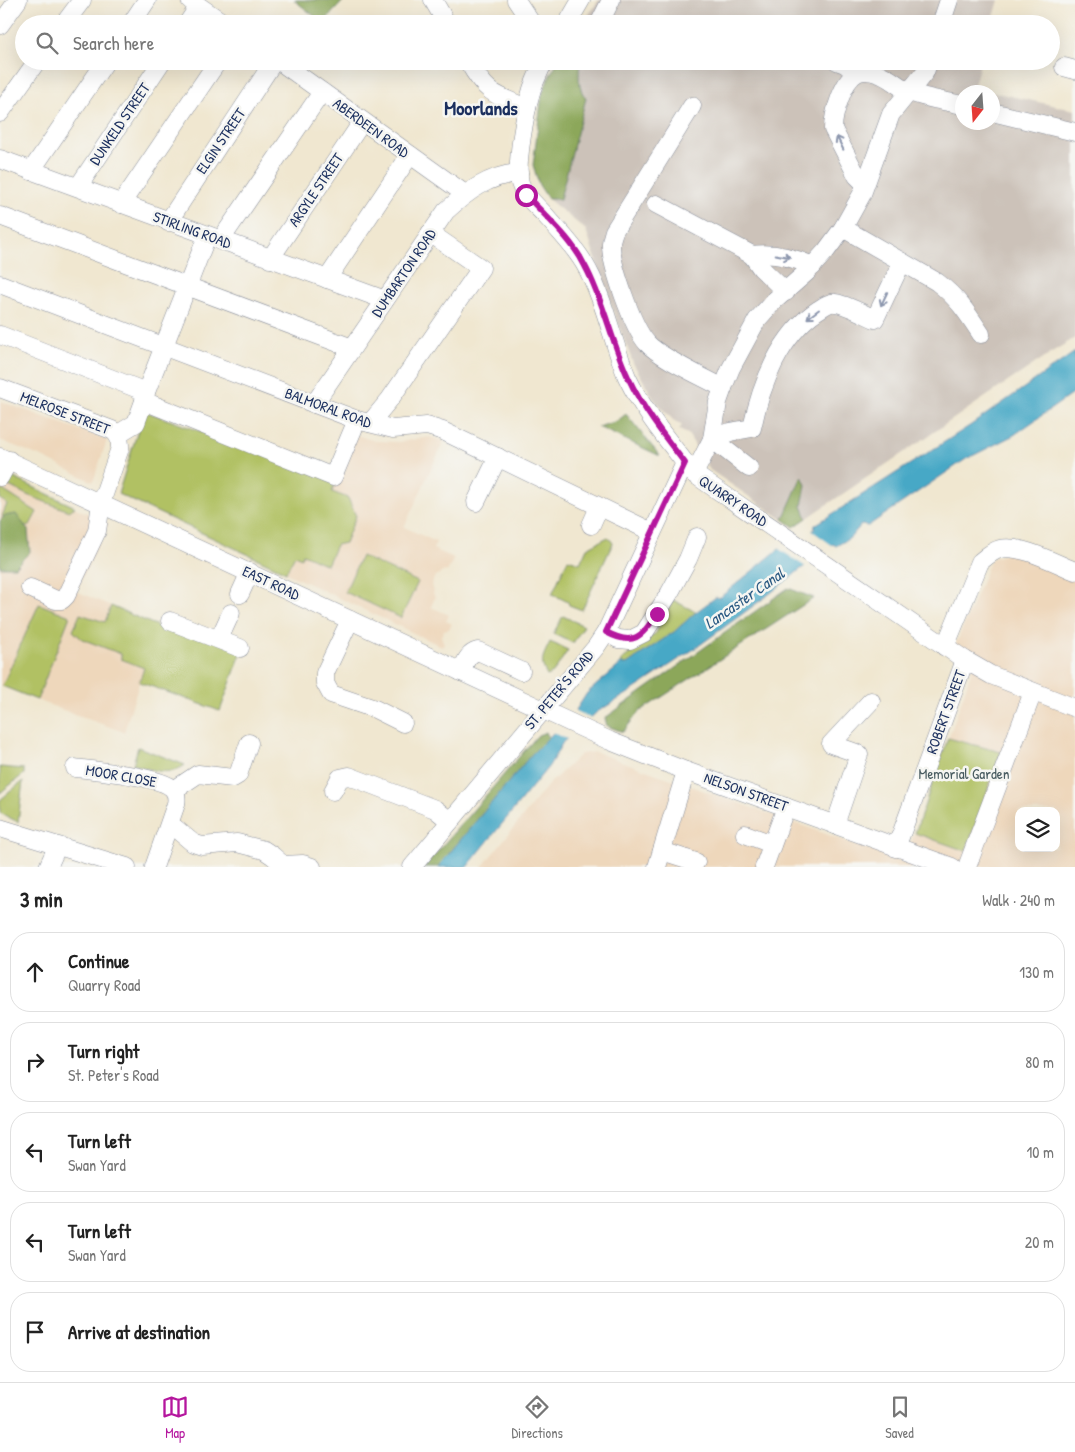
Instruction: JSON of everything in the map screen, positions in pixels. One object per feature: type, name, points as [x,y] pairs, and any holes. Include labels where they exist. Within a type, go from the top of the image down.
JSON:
[{"type":"street","points":[[0,25],[18,0]]},
{"type":"street","points":[[71,15],[82,0]]},
{"type":"street","points":[[137,15],[147,0]]},
{"type":"street","points":[[433,0],[442,15]]},
{"type":"street","points":[[516,0],[526,15]]},
{"type":"street","points":[[572,15],[581,0]]},
{"type":"street","points":[[604,15],[611,0]]},
{"type":"street","points":[[944,15],[948,0]]},
{"type":"street","points":[[190,15],[195,3],[212,15]]},
{"type":"street","points":[[0,113],[31,70]]},
{"type":"street","points":[[31,171],[100,70]]},
{"type":"street","name":"DUNKELD STREET","points":[[78,187],[156,70]]},
{"type":"street","points":[[121,204],[212,70]]},
{"type":"street","name":"ELGIN STREET","points":[[168,222],[268,70]]},
{"type":"street","name":"ABERDEEN ROAD","points":[[291,70],[465,194]]},
{"type":"street","points":[[474,70],[486,88],[497,96],[527,108]]},
{"type":"street","points":[[519,173],[527,108],[540,70]]},
{"type":"street","points":[[852,70],[856,73]]},
{"type":"street","name":"ST. PETER'S ROAD","points":[[412,867],[606,632],[681,474],[689,468],[712,439],[718,402],[723,388],[731,368],[757,320],[813,266],[843,228],[862,194],[891,114],[926,70]]},
{"type":"street","points":[[865,184],[857,176],[834,128],[833,120],[846,83],[856,73],[865,71],[876,73],[889,78],[910,92],[955,103]]},
{"type":"street","points":[[118,434],[136,423],[186,286],[214,239],[322,92]]},
{"type":"street","points":[[692,106],[614,231],[611,241],[612,251],[622,291],[637,329],[647,344],[664,356],[723,388]]},
{"type":"street","points":[[1000,114],[1075,132]]},
{"type":"street","name":"ARGYLE STREET","points":[[270,259],[362,122]]},
{"type":"street","points":[[327,279],[410,155]]},
{"type":"street","name":"STIRLING ROAD","points":[[0,159],[214,239],[385,300]]},
{"type":"street","name":"DUMBARTON ROAD","points":[[314,404],[446,211],[465,194],[488,180],[519,173]]},
{"type":"street","name":"QUARRY ROAD","points":[[519,173],[520,184],[526,195],[585,264],[594,283],[628,377],[661,432],[689,468],[965,660],[991,675],[1075,708]]},
{"type":"street","points":[[656,204],[752,255],[761,268],[786,292]]},
{"type":"street","points":[[0,216],[352,348]]},
{"type":"street","points":[[843,228],[937,282],[960,302],[981,334]]},
{"type":"street","points":[[0,335],[333,477],[364,422],[390,399],[481,268],[430,233]]},
{"type":"street","points":[[752,255],[767,253],[783,255],[813,266]]},
{"type":"street","points":[[712,439],[730,432],[752,428],[760,395],[775,363],[793,332],[810,315],[826,305],[836,302],[874,319],[902,262]]},
{"type":"street","name":"BALMORAL ROAD","points":[[0,284],[364,422],[393,429],[427,426],[455,436],[652,532]]},
{"type":"street","name":"MELROSE STREET","points":[[0,388],[112,430],[118,434],[120,448],[101,503],[97,531],[66,596],[62,600],[56,600],[30,588]]},
{"type":"street","points":[[712,439],[749,468]]},
{"type":"street","points":[[476,502],[498,457]]},
{"type":"street","points":[[0,477],[4,458]]},
{"type":"street","name":"EAST ROAD","points":[[4,458],[250,572],[542,711]]},
{"type":"street","points":[[591,524],[599,507]]},
{"type":"street","points":[[606,632],[618,639],[630,640],[644,633],[688,559],[697,537]]},
{"type":"street","points":[[946,647],[980,562],[990,553],[999,549],[1013,547],[1075,570]]},
{"type":"street","points":[[240,594],[250,572]]},
{"type":"street","points":[[219,639],[231,613]]},
{"type":"street","points":[[350,620],[325,673],[325,683],[331,694],[375,709],[403,723]]},
{"type":"street","points":[[170,621],[240,648]]},
{"type":"street","points":[[462,672],[467,658],[472,652],[478,651],[521,671]]},
{"type":"street","name":"ROBERT STREET","points":[[896,848],[965,660]]},
{"type":"street","points":[[967,867],[1033,692]]},
{"type":"street","points":[[835,825],[859,754],[831,744],[871,701]]},
{"type":"street","name":"NELSON STREET","points":[[542,711],[686,771],[952,867]]},
{"type":"street","points":[[174,790],[198,774],[233,778],[238,775],[249,742]]},
{"type":"street","name":"MOOR CLOSE","points":[[75,768],[114,773],[157,782],[168,785],[174,790],[177,797],[154,867]]},
{"type":"street","points":[[686,771],[660,859],[696,862]]},
{"type":"street","points":[[333,791],[340,778],[349,776],[435,809],[450,822]]},
{"type":"street","points":[[764,867],[786,807]]},
{"type":"street","points":[[169,826],[175,828],[193,843],[202,846],[237,843],[264,850],[274,856],[282,866],[303,864],[312,867]]},
{"type":"street","points":[[0,828],[127,867]]},
{"type":"street","points":[[745,834],[772,844]]},
{"type":"street","points":[[48,867],[57,847]]},
{"type":"shaded area","points":[[599,0],[999,0],[995,15],[588,15]]},
{"type":"shaded area","points":[[553,70],[978,70],[974,85],[955,85],[955,130],[1000,130],[1000,94],[1075,110],[1075,338],[794,527],[710,470],[688,434],[679,430],[682,425],[673,420],[654,399],[633,363],[586,230],[548,199],[539,185],[533,165],[542,94]]},
{"type":"shaded area","points":[[0,401],[107,440],[93,482],[42,457],[0,440]]},
{"type":"shaded area","points":[[353,434],[375,441],[398,442],[430,437],[444,441],[404,527],[436,542],[433,549],[454,558],[447,572],[445,571],[435,576],[431,585],[435,597],[431,607],[449,615],[446,621],[452,624],[449,629],[444,630],[441,636],[444,644],[441,646],[286,573],[295,555],[301,557],[332,492]]},
{"type":"shaded area","points":[[0,472],[108,523],[76,591],[163,628],[143,670],[124,732],[0,686]]},
{"type":"shaded area","points":[[1013,552],[1075,576],[1075,867],[482,867],[549,784],[581,754],[595,752],[902,861],[915,833],[975,658],[956,644],[991,559]]},
{"type":"green space","points":[[294,0],[344,0],[330,15],[313,15]]},
{"type":"green space","points":[[553,70],[579,70],[580,86],[586,98],[560,199],[548,199],[539,185],[533,165],[542,94]]},
{"type":"green space","points":[[144,411],[336,480],[332,492],[348,498],[356,516],[345,543],[336,545],[327,565],[303,554],[301,558],[295,555],[286,572],[118,494]]},
{"type":"green space","points":[[626,414],[660,456],[598,427],[617,421]]},
{"type":"green space","points":[[802,476],[806,485],[802,506],[807,518],[794,527],[783,519]]},
{"type":"green space","points":[[12,477],[75,507],[69,511],[27,495],[9,486],[8,482]]},
{"type":"green space","points":[[1,489],[37,512],[29,527],[2,516],[7,504],[0,499]]},
{"type":"green space","points":[[16,514],[28,530],[30,552],[15,567],[0,567],[0,521],[4,516]]},
{"type":"green space","points":[[608,537],[613,543],[582,610],[569,605],[568,602],[552,594],[568,559],[580,563],[587,548]]},
{"type":"green space","points":[[361,556],[418,582],[401,618],[345,592]]},
{"type":"green space","points":[[788,588],[814,598],[639,712],[623,732],[607,726],[605,718]]},
{"type":"green space","points":[[673,600],[696,612],[674,632],[627,664],[621,664],[623,659],[656,633]]},
{"type":"green space","points":[[39,604],[70,616],[37,700],[2,686]]},
{"type":"green space","points":[[111,606],[162,628],[166,622],[242,651],[220,711],[139,682],[144,668],[121,659],[121,654],[82,639],[73,631],[80,614],[105,622]]},
{"type":"green space","points":[[563,616],[584,626],[573,643],[553,634]]},
{"type":"green space","points":[[550,642],[568,650],[553,673],[547,676],[543,666],[543,659]]},
{"type":"green space","points":[[546,732],[549,738],[532,754],[438,867],[424,867],[538,735]]},
{"type":"green space","name":"Memorial Garden","points":[[948,738],[1001,752],[966,851],[915,833]]},
{"type":"green space","points":[[138,747],[185,765],[179,769],[166,772],[133,764]]},
{"type":"green space","points":[[0,767],[24,769],[24,774],[0,793]]},
{"type":"green space","points":[[23,781],[18,822],[0,813],[0,800]]},
{"type":"water","name":"Lancaster Canal","points":[[1075,352],[1075,392],[1014,435],[966,459],[868,526],[861,525],[850,538],[836,546],[833,544],[697,647],[597,712],[563,742],[549,766],[467,867],[438,867],[532,754],[576,710],[587,693],[621,664],[627,664],[674,632],[696,612],[716,597],[719,598],[779,549],[786,549],[814,530],[815,525],[971,425]]},
{"type":"pier","points":[[811,530],[836,548],[833,547],[806,567],[779,549]]},
{"type":"pier","points":[[573,710],[592,719],[569,740],[552,732]]},
{"type":"district","name":"Moorlands","points":[[481,108]]},
{"type":"route","points":[[526,195],[552,222],[585,264],[594,283],[628,377],[661,432],[685,463],[606,632],[618,639],[630,640],[644,633],[657,614]]}]
